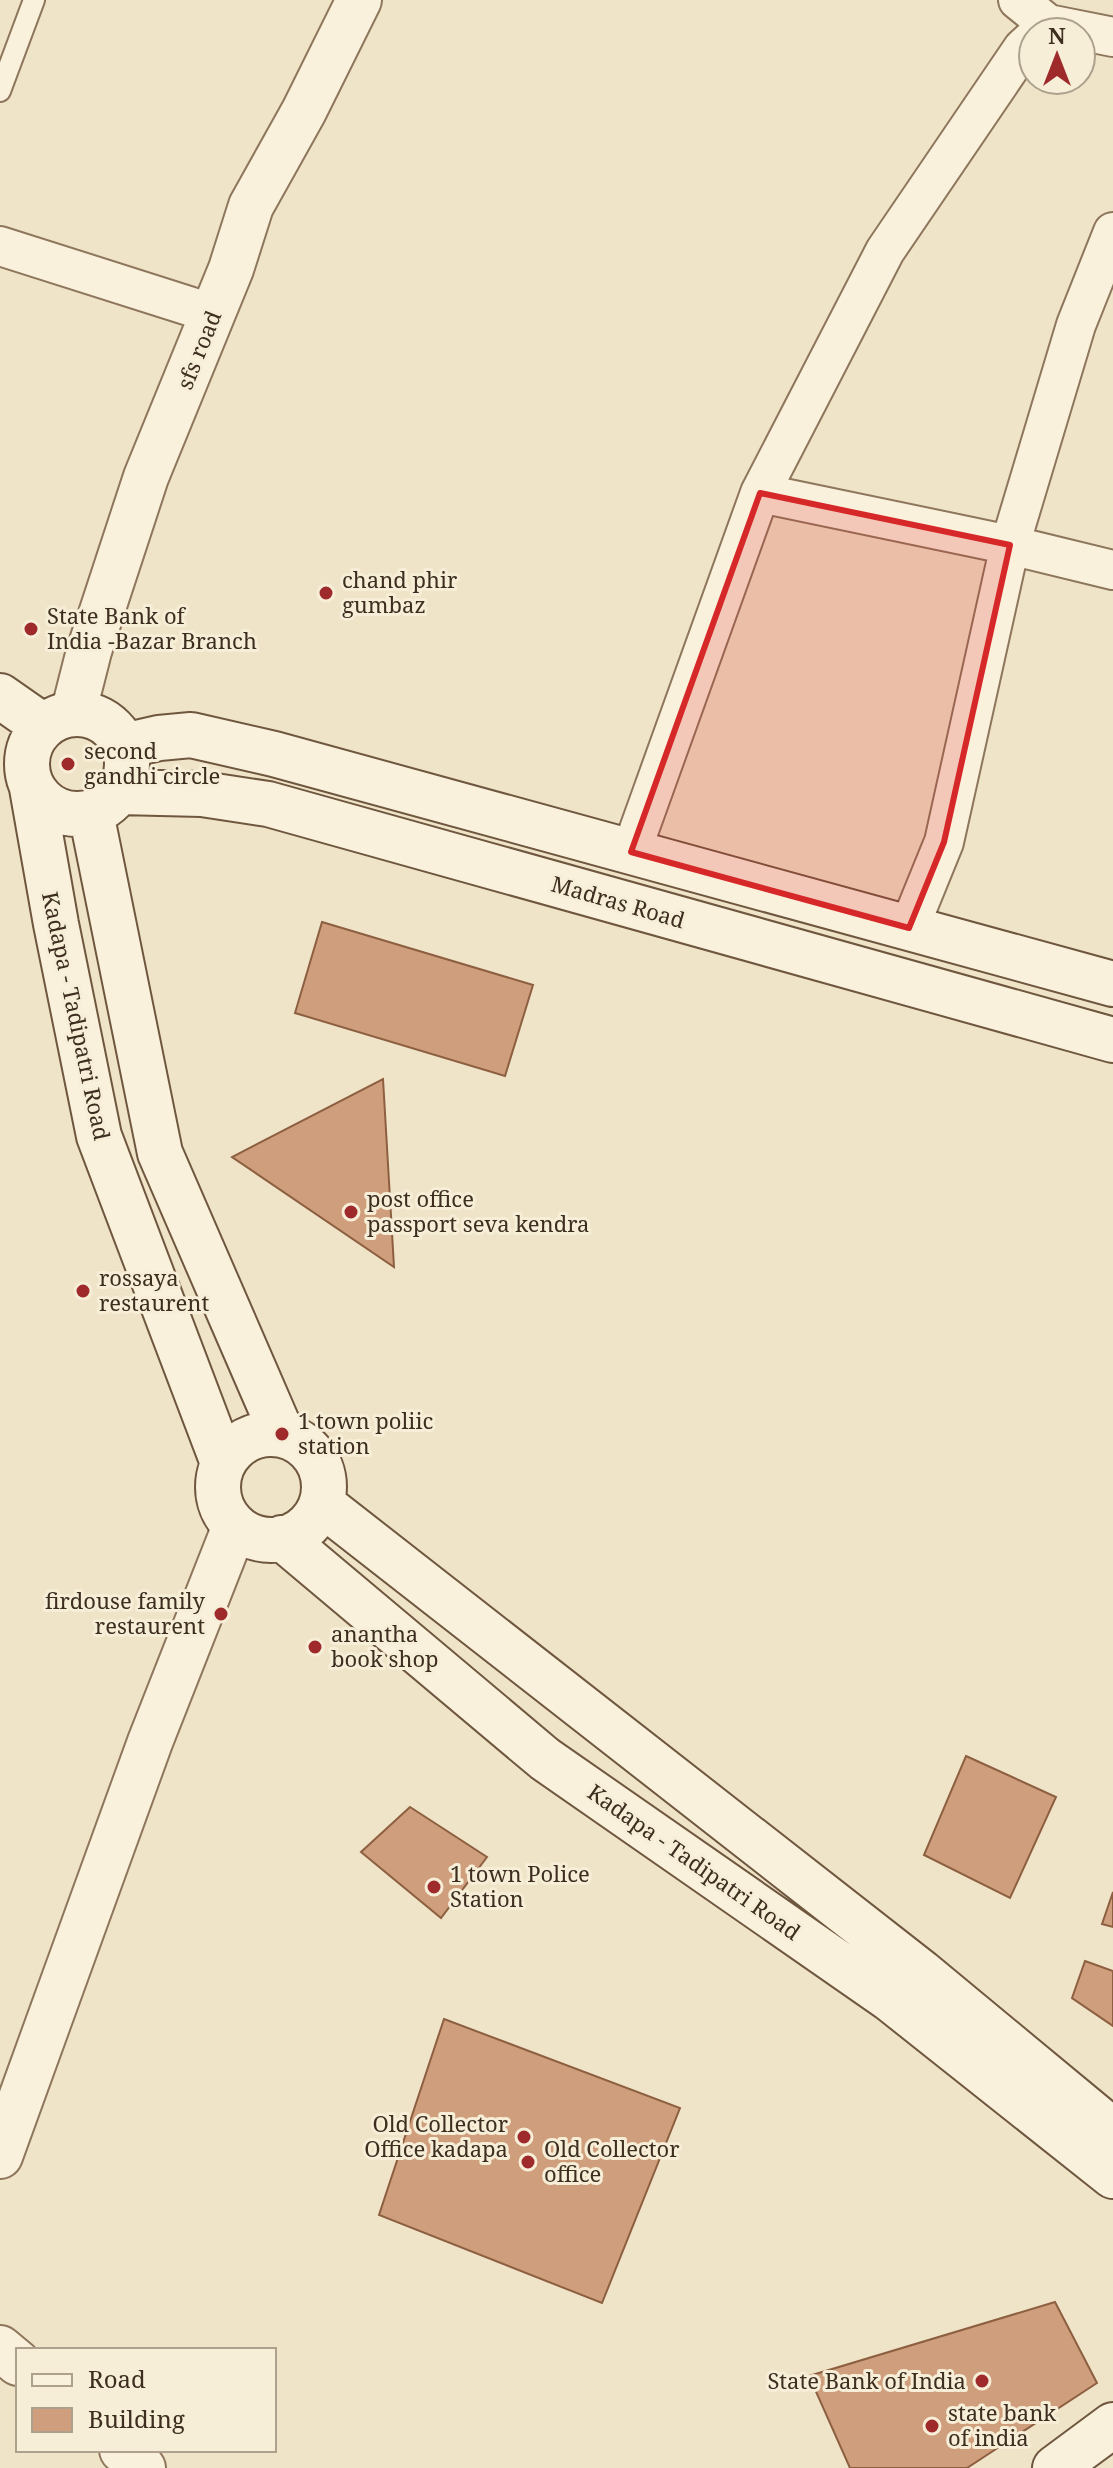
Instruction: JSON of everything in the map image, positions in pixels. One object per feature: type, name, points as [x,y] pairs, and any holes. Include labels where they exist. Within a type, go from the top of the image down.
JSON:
[{"type":"main road","name":"sfs road","points":[[58,720],[89,651],[146,477],[214,314],[251,206],[304,111],[359,0]]},
{"type":"main road","points":[[0,696],[58,720]]},
{"type":"main road","points":[[89,715],[104,721],[124,746],[128,761],[126,777],[105,802],[76,814],[58,811],[43,801],[32,788],[27,771],[27,755],[33,738],[58,720],[89,715]]},
{"type":"main road","points":[[124,746],[191,735],[274,754],[1113,984]]},
{"type":"main road","name":"Kadapa - Tadipatri Road","points":[[32,788],[99,1136],[223,1463]]},
{"type":"main road","name":"Madras Road","points":[[105,802],[202,794],[268,804],[1113,1040]]},
{"type":"main road","points":[[105,802],[160,1153],[282,1434]]},
{"type":"main road","points":[[0,2156],[126,1807],[233,1532],[218,1497],[218,1480],[223,1463],[232,1449],[263,1434],[282,1434],[306,1447],[322,1468],[325,1486],[322,1504],[313,1520],[299,1532],[282,1538],[265,1540],[233,1532]]},
{"type":"main road","points":[[322,1504],[921,1972],[1113,2131]]},
{"type":"main road","name":"Kadapa - Tadipatri Road","points":[[282,1538],[545,1759],[890,1999],[1113,2176]]},
{"type":"main road","points":[[0,2348],[16,2361]]},
{"type":"main road","points":[[1055,2468],[1113,2425]]},
{"type":"main road","points":[[124,2452],[143,2468]]},
{"type":"street","points":[[631,852],[760,493],[885,251],[1017,57]]},
{"type":"street","points":[[909,928],[944,842],[1010,545],[1076,325],[1113,232]]},
{"type":"street","points":[[0,246],[214,314]]},
{"type":"street","points":[[760,493],[1010,545],[1113,570]]},
{"type":"lane","points":[[0,91],[34,0]]},
{"type":"highlighted area","points":[[760,493],[1010,545],[944,842],[909,928],[631,852]]},
{"type":"building","points":[[322,922],[533,985],[505,1076],[295,1013]]},
{"type":"building","name":"post office passport seva kendra","points":[[383,1079],[394,1267],[232,1157]]},
{"type":"building","points":[[966,1756],[1056,1797],[1010,1898],[924,1855]]},
{"type":"building","name":"1 town Police Station","points":[[410,1807],[487,1857],[441,1918],[361,1852]]},
{"type":"building","points":[[1113,1892],[1113,1927],[1102,1924]]},
{"type":"building","points":[[1085,1961],[1113,1971],[1113,2026],[1072,1998]]},
{"type":"building","name":"Old Collector office","points":[[444,2019],[680,2108],[602,2303],[379,2215]]},
{"type":"building","name":"state bank of india","points":[[1055,2302],[1097,2383],[967,2468],[850,2468],[809,2376]]},
{"type":"place","name":"chand phir gumbaz","points":[[326,593]]},
{"type":"place","name":"State Bank of India -Bazar Branch","points":[[31,629]]},
{"type":"place","name":"second gandhi circle","points":[[68,764]]},
{"type":"place","name":"post office passport seva kendra","points":[[351,1212]]},
{"type":"place","name":"rossaya restaurent","points":[[83,1291]]},
{"type":"place","name":"1 town poliic station","points":[[282,1434]]},
{"type":"place","name":"firdouse family restaurent","points":[[221,1614]]},
{"type":"place","name":"anantha book shop","points":[[315,1647]]},
{"type":"place","name":"1 town Police Station","points":[[434,1887]]},
{"type":"place","name":"Old Collector Office kadapa","points":[[524,2137]]},
{"type":"place","name":"Old Collector office","points":[[528,2162]]},
{"type":"place","name":"State Bank of India","points":[[982,2381]]},
{"type":"place","name":"state bank of india","points":[[932,2426]]}]
